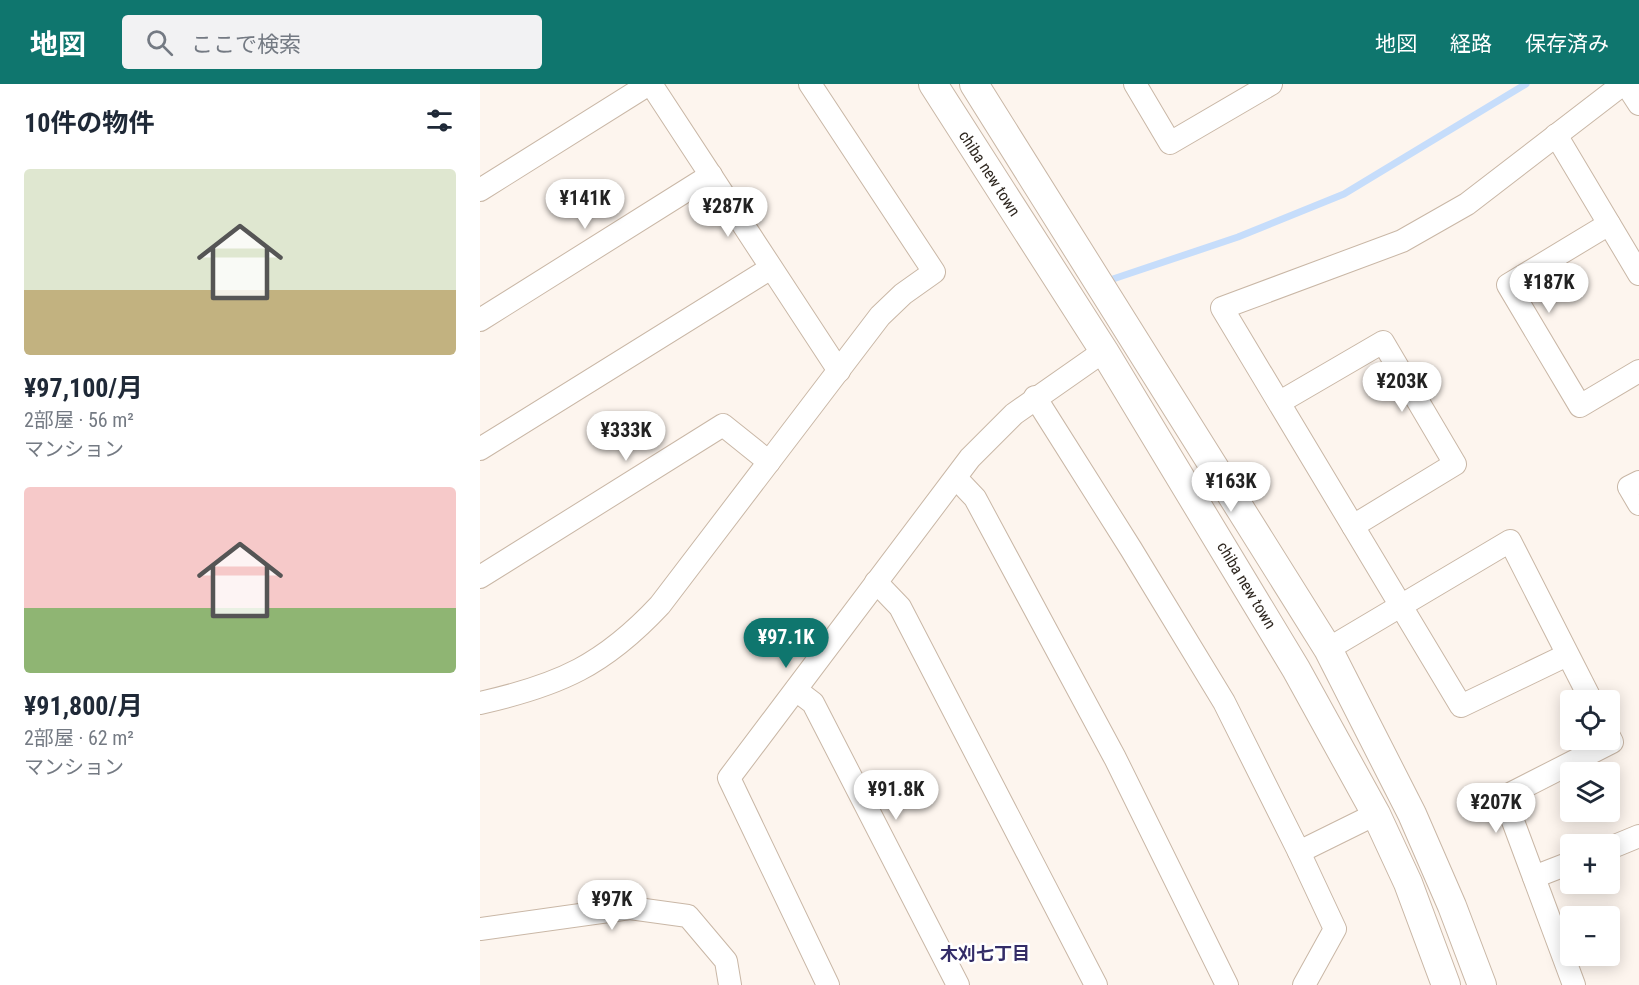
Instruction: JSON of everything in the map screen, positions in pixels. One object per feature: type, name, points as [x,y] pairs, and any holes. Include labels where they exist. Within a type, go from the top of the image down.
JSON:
[{"type":"main road","name":"chiba new town","points":[[933,84],[1104,351],[1254,598],[1376,814],[1408,883],[1446,985]]},
{"type":"main road","name":"chiba new town","points":[[974,84],[1328,649],[1412,814],[1452,906],[1482,985]]},
{"type":"street","points":[[480,190],[650,84],[839,371]]},
{"type":"street","points":[[480,703],[521,694],[577,672],[620,645],[660,605],[880,316],[903,294],[934,272],[810,84]]},
{"type":"street","points":[[1135,84],[1170,143],[1271,84]]},
{"type":"street","points":[[1567,655],[1461,706],[1222,308],[1402,241],[1467,204],[1625,84],[1639,104]]},
{"type":"street","points":[[1556,135],[1639,274]]},
{"type":"street","points":[[480,320],[711,175]]},
{"type":"street","points":[[1609,224],[1508,285],[1580,406],[1639,371]]},
{"type":"street","points":[[480,449],[771,268]]},
{"type":"street","points":[[1280,402],[1383,342],[1455,464],[1353,526]]},
{"type":"street","points":[[828,985],[729,778],[970,458],[1014,414],[1035,397],[1104,351]]},
{"type":"street","points":[[1035,397],[1224,702],[1335,929],[1304,985]]},
{"type":"street","points":[[480,578],[723,425],[769,462]]},
{"type":"street","points":[[956,478],[975,498],[1115,758],[1227,985]]},
{"type":"street","points":[[1639,482],[1629,487],[1639,504]]},
{"type":"street","points":[[1328,649],[1510,541],[1586,690]]},
{"type":"street","points":[[876,582],[900,607],[1096,985]]},
{"type":"street","points":[[796,690],[813,703],[958,985]]},
{"type":"street","points":[[1574,985],[1504,797],[1596,750]]},
{"type":"street","points":[[1299,852],[1376,814]]},
{"type":"street","points":[[1620,844],[1639,836]]},
{"type":"street","points":[[1534,877],[1560,867]]},
{"type":"street","points":[[480,929],[630,908],[688,916],[726,962],[730,985]]},
{"type":"waterway","points":[[1110,280],[1238,237],[1344,194],[1526,84]]},
{"type":"district","name":"木刈七丁目","points":[[985,954]]}]
